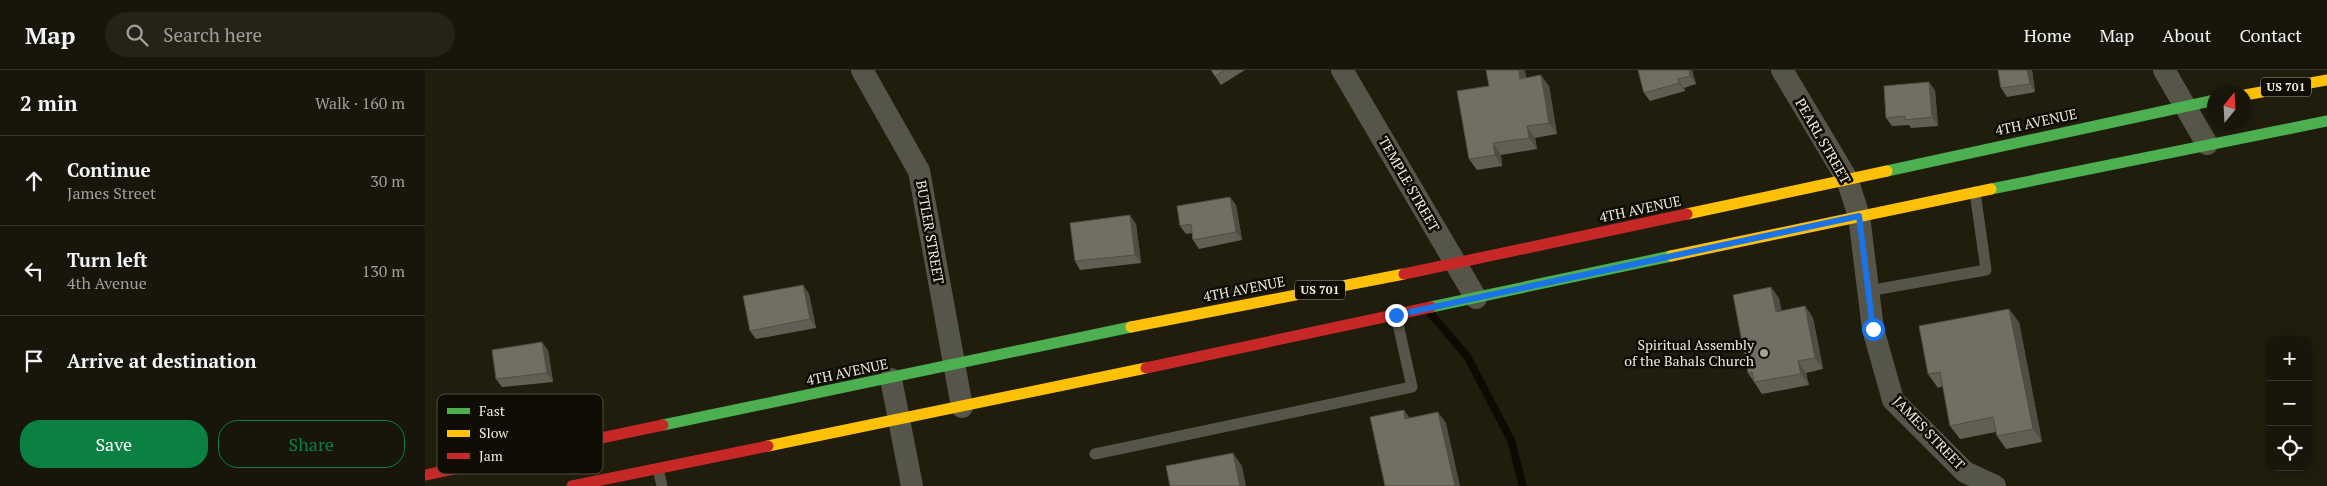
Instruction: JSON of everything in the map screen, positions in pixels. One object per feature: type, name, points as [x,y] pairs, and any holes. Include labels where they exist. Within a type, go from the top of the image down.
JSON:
[{"type":"main road","name":"US 701","points":[[2252,93],[2327,80]]},
{"type":"main road","name":"4TH AVENUE","points":[[603,438],[891,379],[954,364],[1456,264],[2207,101]]},
{"type":"main road","points":[[572,486],[899,420],[1859,216],[2327,121]]},
{"type":"street","name":"BUTLER STREET","points":[[863,70],[919,171],[962,406]]},
{"type":"street","name":"TEMPLE STREET","points":[[1343,70],[1476,298]]},
{"type":"street","name":"PEARL STREET","points":[[1782,70],[1847,179],[1859,216]]},
{"type":"street","points":[[2163,70],[2207,144]]},
{"type":"street","name":"JAMES STREET","points":[[1859,216],[1873,329],[1893,400],[1965,472],[1995,486]]},
{"type":"street","points":[[891,379],[912,486]]},
{"type":"lane","points":[[1868,291],[1986,270],[1975,192]]},
{"type":"lane","points":[[1095,454],[1412,387],[1396,315]]},
{"type":"lane","points":[[658,469],[662,486]]},
{"type":"building","points":[[1211,70],[1225,70],[1215,76]]},
{"type":"building","points":[[1486,70],[1519,70],[1520,79],[1541,75],[1549,123],[1527,126],[1529,138],[1493,143],[1495,155],[1469,159],[1457,91],[1489,86]]},
{"type":"building","points":[[1638,70],[1689,70],[1690,76],[1678,79],[1679,83],[1644,93]]},
{"type":"building","points":[[1998,70],[2027,70],[2030,84],[2001,88]]},
{"type":"building","points":[[1929,82],[1932,117],[1905,120],[1905,116],[1886,118],[1884,86]]},
{"type":"building","points":[[1230,197],[1236,232],[1193,240],[1191,224],[1180,226],[1177,206]]},
{"type":"building","points":[[1130,215],[1135,255],[1075,261],[1070,223]]},
{"type":"building","points":[[803,285],[810,319],[750,331],[743,296]]},
{"type":"building","points":[[1771,287],[1776,312],[1805,306],[1815,358],[1798,361],[1801,374],[1754,382],[1752,372],[1748,373],[1733,295]]},
{"type":"building","points":[[2009,309],[2033,429],[1997,436],[1993,417],[1950,426],[1940,372],[1928,374],[1919,326]]},
{"type":"building","points":[[542,342],[547,373],[496,379],[492,350]]},
{"type":"building","points":[[1404,410],[1405,419],[1438,412],[1455,486],[1385,486],[1370,417]]},
{"type":"building","points":[[1233,453],[1240,486],[1170,486],[1166,466]]},
{"type":"waterway","points":[[1430,313],[1467,356],[1511,440],[1523,486]]},
{"type":"traffic: fast","points":[[1887,171],[2207,102]]},
{"type":"traffic: fast","points":[[1991,189],[2327,121]]},
{"type":"traffic: fast","points":[[1431,307],[1671,256]]},
{"type":"traffic: fast","points":[[663,425],[1131,327]]},
{"type":"traffic: slow","points":[[2252,94],[2327,80]]},
{"type":"traffic: slow","points":[[1687,214],[1887,171]]},
{"type":"traffic: slow","points":[[1671,256],[1991,189]]},
{"type":"traffic: slow","points":[[1131,327],[1404,274]]},
{"type":"traffic: slow","points":[[768,446],[1146,368]]},
{"type":"traffic: jam","points":[[1404,274],[1687,214]]},
{"type":"traffic: jam","points":[[1146,368],[1431,307]]},
{"type":"traffic: jam","points":[[603,438],[663,425]]},
{"type":"traffic: jam","points":[[572,486],[768,446]]},
{"type":"traffic: jam","points":[[425,475],[437,472]]},
{"type":"place","name":"Spiritual Assembly of the Bahals Church","points":[[1764,353]]},
{"type":"route","points":[[1396,315],[1859,216],[1873,329]]}]
